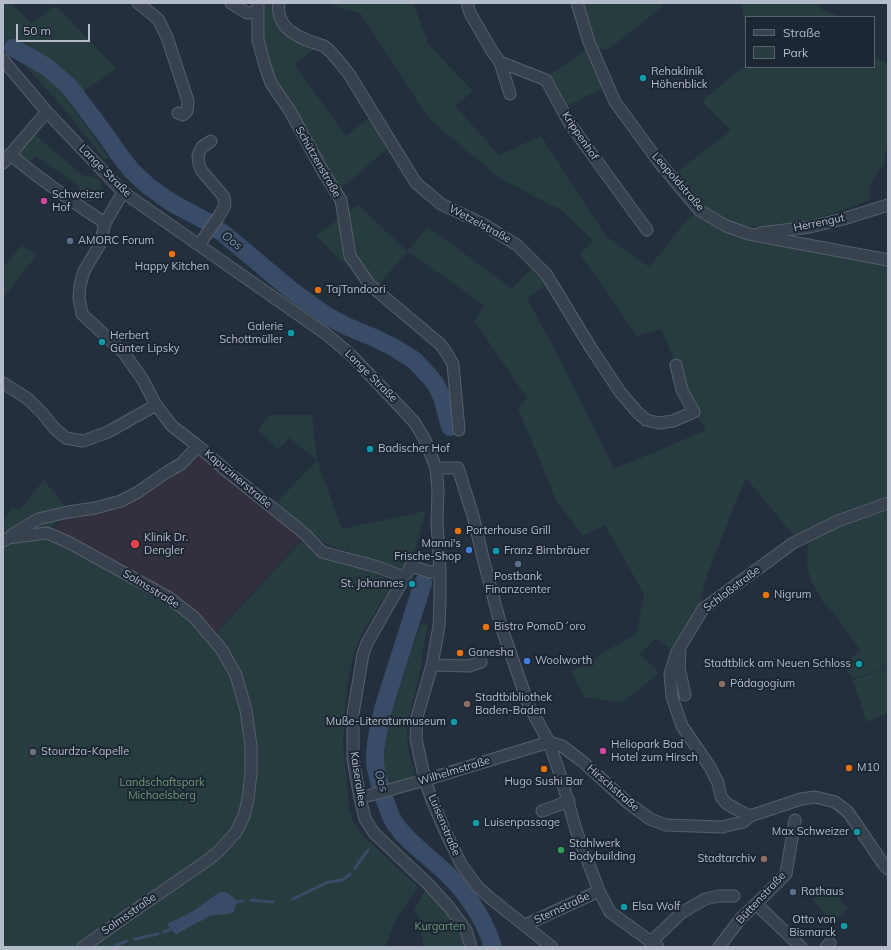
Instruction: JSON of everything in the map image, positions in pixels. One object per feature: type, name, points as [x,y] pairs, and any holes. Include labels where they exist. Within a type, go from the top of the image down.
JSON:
[{"type":"street","points":[[138,3],[158,19],[167,37],[188,101],[187,111],[183,114],[178,113]]},
{"type":"street","points":[[231,3],[247,13],[258,7]]},
{"type":"street","name":"Wetzelstraße","points":[[279,3],[279,16],[284,26],[292,33],[308,41],[324,46],[338,60],[353,81],[416,183],[441,204],[483,224],[517,244],[546,274],[620,392],[646,420],[659,423],[673,422],[694,412],[682,390],[676,365]]},
{"type":"street","points":[[467,3],[470,13],[477,26],[500,62],[510,94]]},
{"type":"street","name":"Leopoldstraße","points":[[577,3],[589,42],[615,102],[659,162],[699,210],[726,226],[749,234],[888,260]]},
{"type":"street","name":"Schützenstraße","points":[[258,7],[258,40],[271,83],[290,111],[324,173],[341,200],[350,256],[370,285],[440,344],[446,352],[453,364],[459,430]]},
{"type":"street","name":"Lange Straße","points":[[3,60],[47,112],[123,192],[326,334],[350,354],[404,410],[415,424],[425,440],[436,468]]},
{"type":"street","name":"Krippenhof","points":[[500,62],[546,80],[570,124],[647,230]]},
{"type":"street","points":[[47,112],[6,159],[26,168],[106,223]]},
{"type":"street","points":[[199,245],[225,205],[224,197],[201,170],[199,164],[198,155],[202,147],[211,141]]},
{"type":"street","points":[[123,192],[106,223],[100,244],[84,271],[80,285],[79,298],[82,314],[124,353],[156,405],[172,426],[198,446]]},
{"type":"street","name":"Herrengut","points":[[749,234],[810,227],[888,205]]},
{"type":"street","points":[[3,383],[28,399],[43,414],[54,429],[66,438],[83,441],[108,432],[156,405]]},
{"type":"street","name":"Kapuzinerstraße","points":[[6,540],[38,519],[95,508],[121,501],[138,492],[181,464],[198,446],[305,534],[322,552],[378,567],[404,577]]},
{"type":"street","points":[[436,468],[458,468],[473,516],[501,626],[517,674],[529,706],[549,742],[561,777],[576,830],[599,891],[610,912],[654,945],[681,913],[705,899],[719,896],[734,896]]},
{"type":"street","name":"Luisenstraße","points":[[436,468],[440,571],[439,626],[432,664],[417,717],[416,739],[425,780],[433,803],[461,864],[477,886],[552,947]]},
{"type":"street","name":"Schloßstraße","points":[[747,814],[727,804],[721,796],[718,783],[710,767],[682,726],[672,697],[670,674],[677,652],[703,609],[793,543],[850,516],[888,503]]},
{"type":"street","name":"Solmsstraße","points":[[6,540],[47,533],[168,597],[194,617],[222,650],[236,675],[246,710],[251,746],[251,773],[248,799],[244,816],[236,832],[220,850],[208,860],[134,910],[83,947]]},
{"type":"street","name":"Kaiserallee","points":[[440,571],[430,572],[411,566],[369,638],[363,654],[353,714],[353,759],[365,819],[374,833],[428,884],[449,907],[466,930],[472,947]]},
{"type":"street","points":[[681,646],[679,668],[685,695]]},
{"type":"street","points":[[432,664],[469,666],[481,662]]},
{"type":"street","name":"Wilhelmstraße","points":[[360,798],[425,780],[549,742]]},
{"type":"street","name":"Hirschstraße","points":[[549,742],[562,746],[583,762],[627,802],[650,819],[666,826],[722,827],[743,822],[747,814]]},
{"type":"street","points":[[747,814],[801,799],[815,797],[835,802],[848,812],[888,869]]},
{"type":"street","points":[[542,811],[568,801]]},
{"type":"street","name":"Büttenstraße","points":[[719,947],[741,918],[786,874],[796,820]]},
{"type":"street","name":"Sternstraße","points":[[525,925],[599,891]]},
{"type":"street","points":[[756,904],[801,947]]},
{"type":"shaded area","points":[[198,446],[303,537],[211,638],[166,601],[49,533],[68,513],[125,503]]},
{"type":"green space","points":[[3,3],[11,3],[31,23],[56,6],[117,69],[68,101],[108,157],[105,160],[59,103],[3,41]]},
{"type":"green space","points":[[266,3],[274,3],[278,23],[314,49],[294,64],[346,136],[370,117],[387,149],[339,190],[270,67],[261,34]]},
{"type":"green space","points":[[334,3],[413,3],[429,45],[473,91],[455,106],[499,155],[541,136],[606,236],[649,267],[687,220],[699,210],[724,224],[704,206],[675,174],[731,130],[702,101],[745,66],[745,68],[875,68],[875,58],[888,63],[888,142],[883,166],[875,176],[869,188],[870,200],[818,219],[770,226],[728,226],[888,260],[888,499],[837,516],[794,536],[746,478],[704,584],[699,609],[670,649],[656,638],[640,655],[660,673],[621,703],[584,697],[571,672],[637,633],[644,594],[605,525],[582,536],[556,500],[518,408],[527,398],[475,322],[484,305],[407,251],[428,227],[512,289],[534,266],[545,286],[527,298],[564,367],[614,469],[707,430],[694,412],[661,329],[637,336],[580,254],[593,240],[561,210],[501,179],[429,119],[360,13],[334,6]]},
{"type":"green space","points":[[581,3],[597,3],[598,5],[607,3],[660,3],[662,7],[607,50],[595,47]]},
{"type":"green space","points":[[742,3],[821,3],[819,8],[838,16],[745,16],[745,34]]},
{"type":"green space","points":[[587,49],[606,86],[567,106],[548,76]]},
{"type":"green space","points":[[32,132],[82,175],[94,177],[100,181],[103,194],[93,201],[83,200],[75,195],[80,187],[36,156],[28,165],[15,154]]},
{"type":"green space","points":[[358,205],[407,251],[378,286],[339,259],[316,235]]},
{"type":"green space","points":[[22,245],[37,255],[3,298],[3,265],[5,266]]},
{"type":"green space","points":[[270,415],[312,415],[317,460],[289,438],[278,449],[258,430]]},
{"type":"green space","points":[[317,460],[342,529],[426,511],[412,558],[403,567],[399,568],[328,545],[275,504]]},
{"type":"green space","name":"Landschaftspark Michaelsberg","points":[[44,480],[68,511],[47,534],[166,601],[211,639],[304,538],[325,557],[374,572],[394,582],[362,633],[354,653],[347,685],[343,743],[349,807],[353,821],[363,836],[418,887],[395,921],[385,947],[3,947],[3,525],[11,508],[19,510]]},
{"type":"green space","points":[[888,508],[888,667],[853,679],[842,664],[861,651],[833,612],[823,602],[811,581],[807,565],[808,544],[818,535],[850,521]]},
{"type":"green space","points":[[422,623],[428,625],[423,648],[421,668],[409,715],[407,734],[409,755],[416,777],[390,785],[383,767],[386,729]]},
{"type":"green space","points":[[888,668],[888,713],[867,722],[853,680]]},
{"type":"green space","name":"Kurgarten","points":[[428,884],[471,947],[424,947],[418,916],[414,911]]},
{"type":"green space","points":[[830,886],[848,909],[833,923],[812,899]]},
{"type":"water","points":[[220,892],[226,892],[237,900],[234,912],[208,916],[176,935],[168,926],[168,923],[194,910]]},
{"type":"waterway","name":"Oos","points":[[13,48],[48,68],[69,86],[132,171],[148,186],[172,203],[206,221],[224,234],[291,290],[327,316],[393,347],[414,360],[436,385],[442,397],[450,427]]},
{"type":"waterway","name":"Oos","points":[[423,583],[384,706],[375,748],[376,771],[390,815],[394,822],[409,841],[448,874],[461,889],[482,921],[493,947]]},
{"type":"waterway","name":"Oos","points":[[389,829],[395,825]]},
{"type":"waterway","points":[[355,868],[368,850]]},
{"type":"waterway","points":[[293,899],[328,882],[343,880],[350,874]]},
{"type":"waterway","points":[[251,900],[273,902]]},
{"type":"waterway","points":[[237,902],[243,901]]},
{"type":"waterway","points":[[164,932],[171,929]]},
{"type":"waterway","points":[[135,939],[158,934]]},
{"type":"waterway","points":[[112,947],[127,941]]},
{"type":"place","name":"Rehaklinik Höhenblick","points":[[643,78]]},
{"type":"place","name":"Schweizer Hof","points":[[44,201]]},
{"type":"place","name":"AMORC Forum","points":[[70,241]]},
{"type":"place","name":"Happy Kitchen","points":[[172,254]]},
{"type":"place","name":"TajTandoori","points":[[318,290]]},
{"type":"place","name":"Galerie Schottmüller","points":[[291,333]]},
{"type":"place","name":"Herbert Günter Lipsky","points":[[102,342]]},
{"type":"place","name":"Badischer Hof","points":[[370,449]]},
{"type":"place","name":"Porterhouse Grill","points":[[458,531]]},
{"type":"place","name":"Klinik Dr. Dengler","points":[[135,544]]},
{"type":"place","name":"Manni's Frische-Shop","points":[[469,550]]},
{"type":"place","name":"Franz Birnbräuer","points":[[496,551]]},
{"type":"place","name":"Postbank Finanzcenter","points":[[518,564]]},
{"type":"place","name":"St. Johannes","points":[[412,584]]},
{"type":"place","name":"Nigrum","points":[[766,595]]},
{"type":"place","name":"Bistro PomoD´oro","points":[[486,627]]},
{"type":"place","name":"Ganesha","points":[[460,653]]},
{"type":"place","name":"Woolworth","points":[[527,661]]},
{"type":"place","name":"Stadtblick am Neuen Schloss","points":[[859,664]]},
{"type":"place","name":"Pädagogium","points":[[722,684]]},
{"type":"place","name":"Stadtbibliothek Baden-Baden","points":[[467,704]]},
{"type":"place","name":"Muße-Literaturmuseum","points":[[454,722]]},
{"type":"place","name":"Heliopark Bad Hotel zum Hirsch","points":[[603,751]]},
{"type":"place","name":"Stourdza-Kapelle","points":[[33,752]]},
{"type":"place","name":"M10","points":[[849,768]]},
{"type":"place","name":"Hugo Sushi Bar","points":[[544,769]]},
{"type":"place","name":"Luisenpassage","points":[[476,823]]},
{"type":"place","name":"Max Schweizer","points":[[857,832]]},
{"type":"place","name":"Stahlwerk Bodybuilding","points":[[561,850]]},
{"type":"place","name":"Stadtarchiv","points":[[764,859]]},
{"type":"place","name":"Rathaus","points":[[793,892]]},
{"type":"place","name":"Elsa Wolf","points":[[624,907]]},
{"type":"place","name":"Otto von Bismarck","points":[[844,926]]}]
